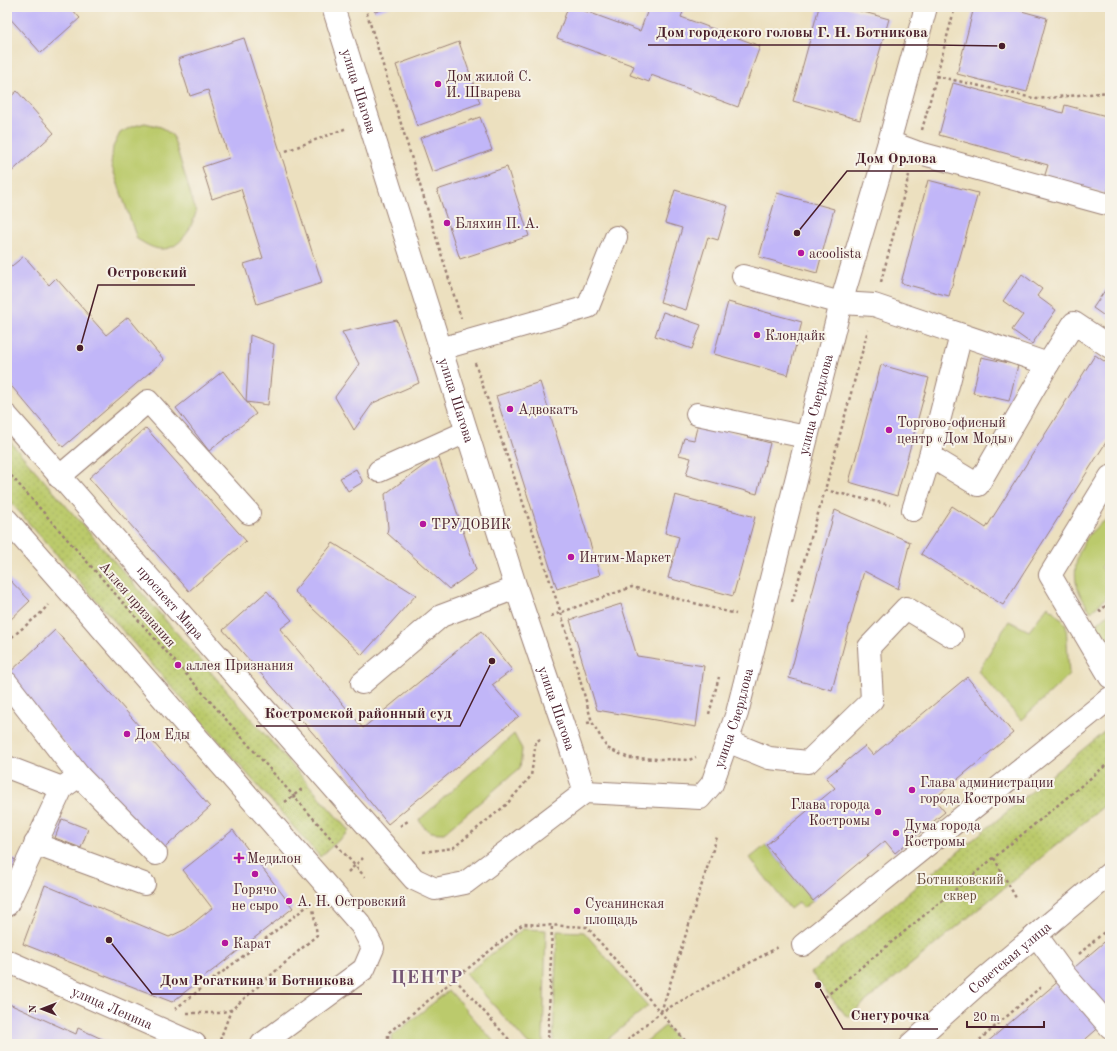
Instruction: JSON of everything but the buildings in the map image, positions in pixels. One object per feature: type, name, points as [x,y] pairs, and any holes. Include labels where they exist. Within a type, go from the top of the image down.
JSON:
[{"type":"street","name":"улица Шагова","points":[[333,7],[527,624],[565,731],[584,792]]},
{"type":"street","name":"улица Свердлова","points":[[584,792],[700,798],[712,784],[737,713],[841,303],[889,142],[926,7]]},
{"type":"street","points":[[889,142],[916,152],[1110,206]]},
{"type":"street","points":[[440,349],[588,307],[616,236]]},
{"type":"street","points":[[743,276],[841,303],[874,305],[1048,364]]},
{"type":"street","points":[[930,456],[978,485],[1048,364],[1074,323],[1110,347]]},
{"type":"street","points":[[913,510],[930,456],[961,335]]},
{"type":"street","points":[[59,477],[148,401],[249,514]]},
{"type":"street","points":[[697,414],[806,437]]},
{"type":"street","name":"проспект Мира","points":[[7,416],[59,477],[414,878],[435,889],[465,883],[584,792]]},
{"type":"street","points":[[378,471],[466,432]]},
{"type":"street","points":[[1110,477],[1050,575],[1110,677]]},
{"type":"street","points":[[7,520],[268,816],[361,924],[373,948],[364,969],[262,1044]]},
{"type":"street","points":[[362,683],[441,616],[516,588]]},
{"type":"street","points":[[727,741],[769,758],[808,762],[872,700],[869,647],[906,608],[952,636]]},
{"type":"street","points":[[7,683],[71,782],[156,854]]},
{"type":"street","points":[[792,945],[1110,698]]},
{"type":"street","points":[[7,767],[71,782]]},
{"type":"street","points":[[7,905],[35,844],[71,782]]},
{"type":"street","points":[[35,844],[144,884]]},
{"type":"street","name":"Советская улица","points":[[911,1044],[1110,873]]},
{"type":"street","points":[[1036,936],[1066,975],[1110,1027]]},
{"type":"street","name":"улица Ленина","points":[[7,960],[195,1044]]},
{"type":"path","points":[[825,490],[954,7]]},
{"type":"path","points":[[936,76],[1037,99],[1110,92]]},
{"type":"path","points":[[286,151],[368,120]]},
{"type":"path","name":"Аллея признания","points":[[7,471],[365,877]]},
{"type":"path","points":[[7,640],[41,613],[65,586]]},
{"type":"path","points":[[527,624],[632,587],[736,614]]},
{"type":"path","points":[[734,622],[738,607]]},
{"type":"path","points":[[707,719],[720,674]]},
{"type":"path","points":[[419,852],[454,848],[506,805],[530,776],[536,741],[565,731],[592,722],[607,748],[629,758],[689,760],[697,757]]},
{"type":"path","points":[[825,997],[1110,762]]},
{"type":"path","points":[[268,816],[321,773]]},
{"type":"path","points":[[330,888],[381,841],[408,821]]},
{"type":"path","points":[[661,1012],[717,837]]},
{"type":"path","points":[[994,858],[1016,898]]},
{"type":"path","points":[[171,1013],[312,902],[317,935],[231,1010],[218,1044]]},
{"type":"path","points":[[388,1044],[388,1033],[523,924],[587,927],[688,1044]]},
{"type":"path","points":[[548,1044],[552,925]]},
{"type":"path","points":[[623,1044],[661,1012],[792,945]]},
{"type":"path","points":[[455,979],[514,1044]]},
{"type":"green space","points":[[145,123],[161,127],[173,136],[196,212],[192,225],[184,237],[174,246],[168,248],[155,248],[137,239],[111,164],[113,147],[120,133],[131,127]]},
{"type":"green space","name":"аллея Признания","points":[[7,438],[349,831],[320,857],[7,498]]},
{"type":"green space","points":[[1110,518],[1110,559],[1101,567],[1110,577],[1110,594],[1091,612],[1078,590],[1075,572],[1076,563],[1083,544],[1088,536],[1094,529]]},
{"type":"green space","points":[[1048,606],[1066,624],[1069,675],[1021,720],[978,671],[1009,621],[1029,631]]},
{"type":"green space","points":[[1110,612],[1110,640],[1108,642],[1094,627]]},
{"type":"green space","name":"Ботниковский сквер","points":[[1110,727],[1110,801],[847,1017],[811,973]]},
{"type":"green space","points":[[514,734],[522,749],[520,768],[444,833],[432,832],[424,827],[419,820]]},
{"type":"green space","points":[[766,845],[813,901],[803,908],[799,902],[790,909],[750,858]]},
{"type":"green space","points":[[523,929],[546,930],[543,1044],[528,1044],[466,974]]},
{"type":"green space","points":[[557,931],[584,932],[648,1006],[602,1044],[553,1044]]},
{"type":"green space","points":[[449,990],[496,1044],[392,1044],[392,1036]]},
{"type":"green space","points":[[665,1026],[681,1044],[643,1044]]},
{"type":"place","name":"Дом городского головы Г. Н. Ботникова","points":[[1002,46]]},
{"type":"place","name":"Дом жилой С. И. Шварева","points":[[438,84]]},
{"type":"place","name":"Бляхин П. А.","points":[[447,223]]},
{"type":"place","name":"Дом Орлова","points":[[797,233]]},
{"type":"place","name":"acoolista","points":[[801,253]]},
{"type":"place","name":"Клондайк","points":[[757,335]]},
{"type":"place","name":"Островский","points":[[80,348]]},
{"type":"place","name":"Адвокатъ","points":[[510,409]]},
{"type":"place","name":"Торгово-офисный центр «Дом Моды»","points":[[889,430]]},
{"type":"place","name":"ТРУДОВИК","points":[[423,524]]},
{"type":"place","name":"Интим-Маркет","points":[[571,557]]},
{"type":"place","name":"Костромской районный суд","points":[[492,661]]},
{"type":"place","name":"аллея Признания","points":[[178,665]]},
{"type":"place","name":"Дом Еды","points":[[127,734]]},
{"type":"place","name":"Глава администрации города Костромы","points":[[912,790]]},
{"type":"place","name":"Глава города Костромы","points":[[878,812]]},
{"type":"place","name":"Дума города Костромы","points":[[896,833]]},
{"type":"place","name":"Медилон","points":[[239,858]]},
{"type":"place","name":"Горячо не сыро","points":[[255,874]]},
{"type":"place","name":"А. Н. Островский","points":[[289,901]]},
{"type":"place","name":"Сусанинская площадь","points":[[577,911]]},
{"type":"place","name":"Дом Рогаткина и Ботникова","points":[[109,940]]},
{"type":"place","name":"Карат","points":[[225,943]]},
{"type":"place","name":"Снегурочка","points":[[818,985]]},
{"type":"district","name":"ЦЕНТР","points":[[427,977]]}]
